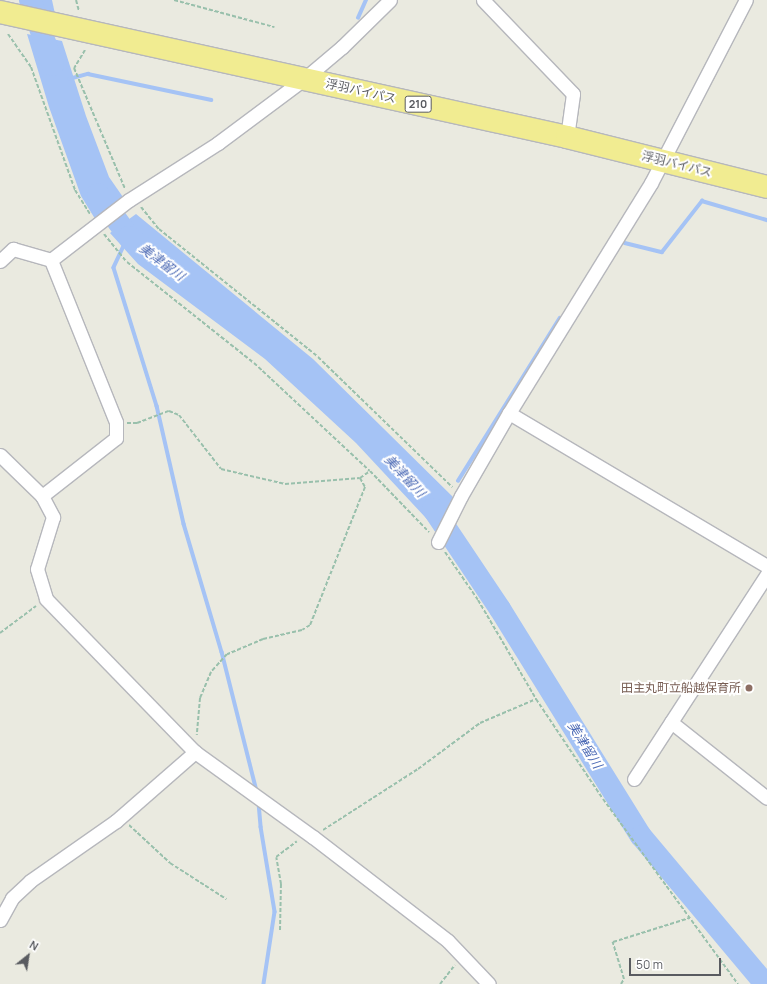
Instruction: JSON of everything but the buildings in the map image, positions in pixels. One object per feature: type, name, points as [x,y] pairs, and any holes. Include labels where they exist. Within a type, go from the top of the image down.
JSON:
[{"type":"highway","name":"浮羽バイパス","points":[[9,21],[66,28],[304,79],[567,137],[767,187]]},
{"type":"street","points":[[51,260],[131,199],[218,143],[304,79],[342,47],[390,0]]},
{"type":"street","points":[[483,0],[573,94],[567,137]]},
{"type":"street","points":[[438,542],[461,496],[509,413],[663,160],[746,0]]},
{"type":"street","points":[[0,260],[13,248],[51,260]]},
{"type":"street","points":[[42,496],[116,438],[116,423],[51,260]]},
{"type":"street","points":[[509,413],[767,566]]},
{"type":"street","points":[[0,456],[42,496],[53,517],[37,569],[46,599],[195,752],[311,835],[448,941],[489,984]]},
{"type":"street","points":[[634,779],[767,574]]},
{"type":"street","points":[[671,722],[767,798]]},
{"type":"street","points":[[0,920],[12,898],[30,880],[120,818],[195,752]]},
{"type":"path","points":[[76,0],[79,11]]},
{"type":"path","points":[[174,0],[274,27]]},
{"type":"path","points":[[9,21],[31,67],[74,190],[97,226],[127,262],[254,363],[370,471],[407,507],[438,542],[478,600],[536,699],[603,800],[738,984]]},
{"type":"path","points":[[85,50],[74,68],[122,186],[131,199],[159,228],[318,357],[461,496]]},
{"type":"path","points":[[116,423],[137,423],[169,411],[179,415],[220,469],[285,484],[360,478],[370,471]]},
{"type":"path","points":[[195,752],[200,698],[211,672],[227,654],[263,639],[302,630],[310,625],[365,487],[360,478]]},
{"type":"path","points":[[0,633],[46,599]]},
{"type":"path","points":[[280,930],[281,884],[276,857],[418,769],[480,723],[536,699]]},
{"type":"path","points":[[120,818],[170,863],[226,899]]},
{"type":"path","points":[[621,984],[624,979],[613,942],[689,918]]},
{"type":"path","points":[[440,984],[461,956]]},
{"type":"water","points":[[20,0],[52,0],[55,14],[22,7]]},
{"type":"water","points":[[27,34],[62,41],[86,116],[109,177],[125,200],[97,222],[81,196],[49,107]]},
{"type":"water","points":[[136,214],[313,359],[454,498],[439,532],[356,443],[265,359],[138,264],[110,233]]},
{"type":"waterway","name":"美津留川","points":[[30,0],[53,65]]},
{"type":"waterway","points":[[358,18],[366,0]]},
{"type":"waterway","points":[[69,79],[88,74],[211,100]]},
{"type":"waterway","name":"美津留川","points":[[98,194],[129,237],[141,246]]},
{"type":"waterway","points":[[625,243],[662,252],[702,201],[767,220]]},
{"type":"waterway","points":[[125,244],[114,268],[157,406],[184,524],[222,652],[257,791]]},
{"type":"waterway","points":[[458,481],[560,318]]},
{"type":"waterway","name":"美津留川","points":[[433,509],[500,609],[641,836],[765,984]]},
{"type":"waterway","points":[[259,803],[261,827],[275,912],[264,984]]},
{"type":"place","name":"田主丸町立船越保育所","points":[[749,688]]}]
